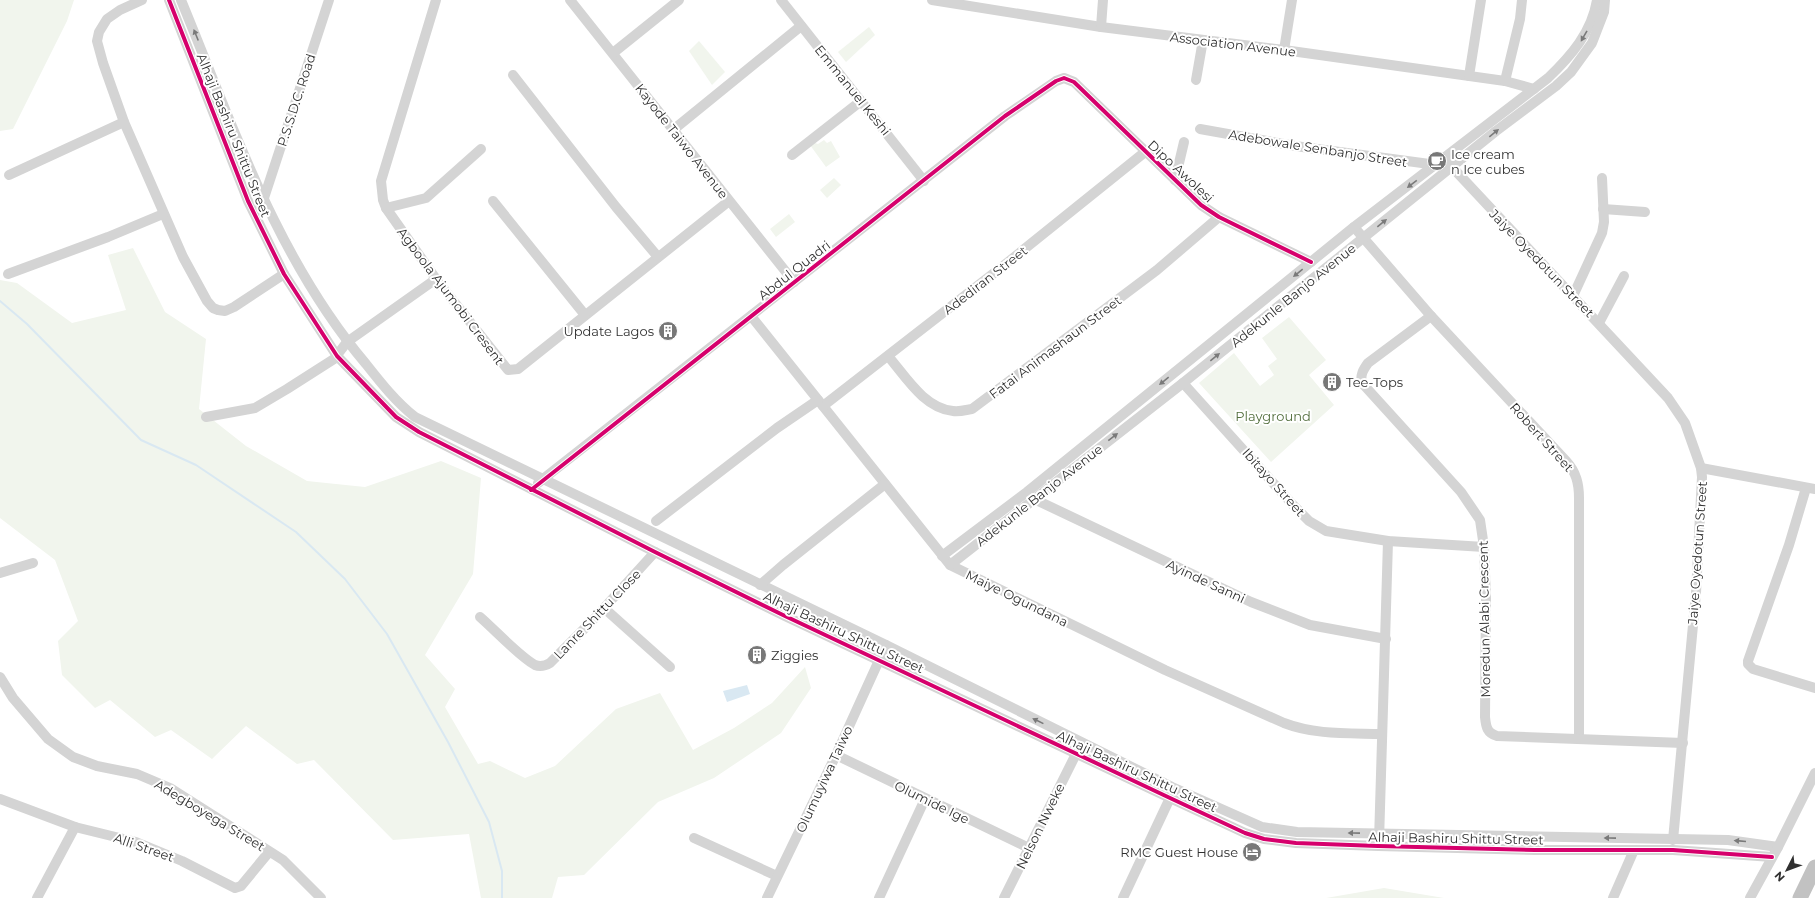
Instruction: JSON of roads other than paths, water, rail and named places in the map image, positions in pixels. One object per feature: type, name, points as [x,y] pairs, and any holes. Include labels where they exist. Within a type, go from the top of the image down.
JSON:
[{"type":"highway","points":[[1800,898],[1815,867]]},
{"type":"street","points":[[142,0],[120,10],[107,19],[99,32],[97,41],[103,63],[124,122],[182,258],[203,294],[213,308],[218,310],[225,311],[234,307],[284,274]]},
{"type":"street","name":"Alhaji Bashiru Shittu Street","points":[[169,0],[252,209],[284,274],[337,356],[396,417],[419,432],[655,552],[1076,754],[1245,833],[1264,838],[1296,843],[1535,850],[1673,850],[1772,857]]},
{"type":"street","name":"Alhaji Bashiru Shittu Street","points":[[181,0],[263,201],[296,264],[347,342],[400,406],[415,417],[886,645],[1172,787],[1262,827],[1297,832],[1718,840],[1778,847]]},
{"type":"street","name":"P.S.S.D.C. Road","points":[[263,201],[329,0]]},
{"type":"street","name":"Agboola Ajumobi Cresent","points":[[436,0],[381,181],[383,200],[386,208],[436,279],[508,370],[518,369],[729,201]]},
{"type":"street","name":"Kayode Taiwo Avenue","points":[[570,0],[794,282]]},
{"type":"street","points":[[613,53],[679,0]]},
{"type":"street","name":"Emmanuel Keshi","points":[[781,0],[924,180]]},
{"type":"street","name":"Association Avenue","points":[[932,0],[1101,27],[1284,50],[1505,81],[1534,89]]},
{"type":"street","points":[[1101,27],[1103,0]]},
{"type":"street","points":[[1284,50],[1292,0]]},
{"type":"street","points":[[1469,76],[1481,0]]},
{"type":"street","points":[[1505,81],[1520,19],[1522,0]]},
{"type":"street","name":"Adekunle Banjo Avenue","points":[[942,556],[1026,492],[1354,227],[1437,165],[1534,89],[1568,60],[1583,39],[1589,27],[1597,0]]},
{"type":"street","name":"Adekunle Banjo Avenue","points":[[950,565],[1183,383],[1496,131],[1556,86],[1571,72],[1592,43],[1604,12],[1605,0]]},
{"type":"street","points":[[673,130],[801,26]]},
{"type":"street","points":[[1196,80],[1202,40]]},
{"type":"street","points":[[513,75],[616,208],[658,257]]},
{"type":"street","name":"Abdul Quadri","points":[[532,490],[543,479],[1005,116],[1056,80],[1064,78],[1074,82]]},
{"type":"street","name":"Dipo Awolesi","points":[[1074,82],[1145,152],[1202,205],[1219,217],[1312,262]]},
{"type":"street","points":[[792,155],[861,101]]},
{"type":"street","points":[[8,175],[124,122]]},
{"type":"street","name":"Adebowale Senbanjo Street","points":[[1200,129],[1295,146],[1437,165]]},
{"type":"street","points":[[1175,180],[1184,142]]},
{"type":"street","points":[[386,208],[426,198],[481,149]]},
{"type":"street","name":"Adediran Street","points":[[656,521],[777,428],[821,403],[888,356],[1145,152]]},
{"type":"street","name":"Jaiye Oyedotun Street","points":[[1446,158],[1452,167],[1599,322],[1668,398],[1684,423],[1701,468],[1702,488],[1696,593],[1673,840]]},
{"type":"street","points":[[1573,296],[1602,233],[1604,222],[1602,178]]},
{"type":"street","points":[[252,209],[263,201]]},
{"type":"street","points":[[493,201],[585,315]]},
{"type":"street","points":[[1604,209],[1645,212]]},
{"type":"street","points":[[8,274],[108,237],[163,214]]},
{"type":"street","name":"Fatai Animashaun Street","points":[[888,356],[925,398],[941,408],[955,411],[972,409],[1157,270],[1219,217]]},
{"type":"street","name":"Robert Street","points":[[1354,227],[1431,316],[1566,461],[1575,473],[1578,481],[1579,498],[1579,739]]},
{"type":"street","points":[[1599,322],[1624,276]]},
{"type":"street","points":[[206,417],[255,408],[334,359],[347,342],[436,279]]},
{"type":"street","name":"Maiye Ogundana","points":[[751,316],[950,565],[1165,670],[1284,723],[1300,729],[1320,732],[1381,734]]},
{"type":"street","name":"Moredun Alabi Crescent","points":[[1431,316],[1368,363],[1362,374],[1362,383],[1462,492],[1480,520],[1484,547],[1486,599],[1486,728],[1491,734],[1497,736],[1682,743]]},
{"type":"street","name":"Ibitayo Street","points":[[1183,383],[1309,521],[1326,531],[1388,541],[1484,547]]},
{"type":"street","points":[[1701,468],[1810,488],[1748,664],[1753,669],[1815,688]]},
{"type":"street","points":[[760,585],[885,484]]},
{"type":"street","name":"Ayinde Sanni","points":[[1034,499],[1251,602],[1310,625],[1386,638]]},
{"type":"street","points":[[1378,846],[1388,541]]},
{"type":"street","name":"Lanre Shittu Close","points":[[480,617],[526,658],[536,665],[545,666],[555,658],[604,608],[655,552]]},
{"type":"street","points":[[0,573],[33,563]]},
{"type":"street","points":[[604,608],[670,667]]},
{"type":"street","name":"Olumuyiwa Taiwo","points":[[767,898],[836,755],[886,645]]},
{"type":"street","name":"Adegboyega Street","points":[[0,676],[13,698],[29,718],[48,739],[73,757],[97,766],[138,774],[154,780],[238,830],[283,860],[321,898]]},
{"type":"street","name":"Nelson Nweke","points":[[1004,898],[1076,754]]},
{"type":"street","name":"Olumide Ige","points":[[836,755],[1029,848]]},
{"type":"street","points":[[1750,898],[1778,847],[1815,773]]},
{"type":"street","points":[[1123,898],[1170,798]]},
{"type":"street","name":"Alli Street","points":[[0,799],[76,827],[148,846],[182,861],[235,888],[241,886],[269,852]]},
{"type":"street","points":[[879,898],[925,799]]},
{"type":"street","points":[[37,898],[76,827]]},
{"type":"street","points":[[694,838],[777,876]]},
{"type":"street","points":[[1718,840],[1719,853]]},
{"type":"street","points":[[1613,898],[1634,850]]},
{"type":"waterway","points":[[0,301],[27,324],[141,440],[196,465],[296,532],[345,579],[387,634],[448,742],[489,822],[502,871],[502,898]]},
{"type":"place","name":"Ice cream n Ice cubes","points":[[1437,161]]},
{"type":"place","name":"Update Lagos","points":[[668,331]]},
{"type":"place","name":"Tee-Tops","points":[[1332,382]]},
{"type":"place","name":"Ziggies","points":[[757,655]]},
{"type":"place","name":"RMC Guest House","points":[[1252,852]]},
{"type":"park label","name":"Playground","points":[[1273,416]]}]
